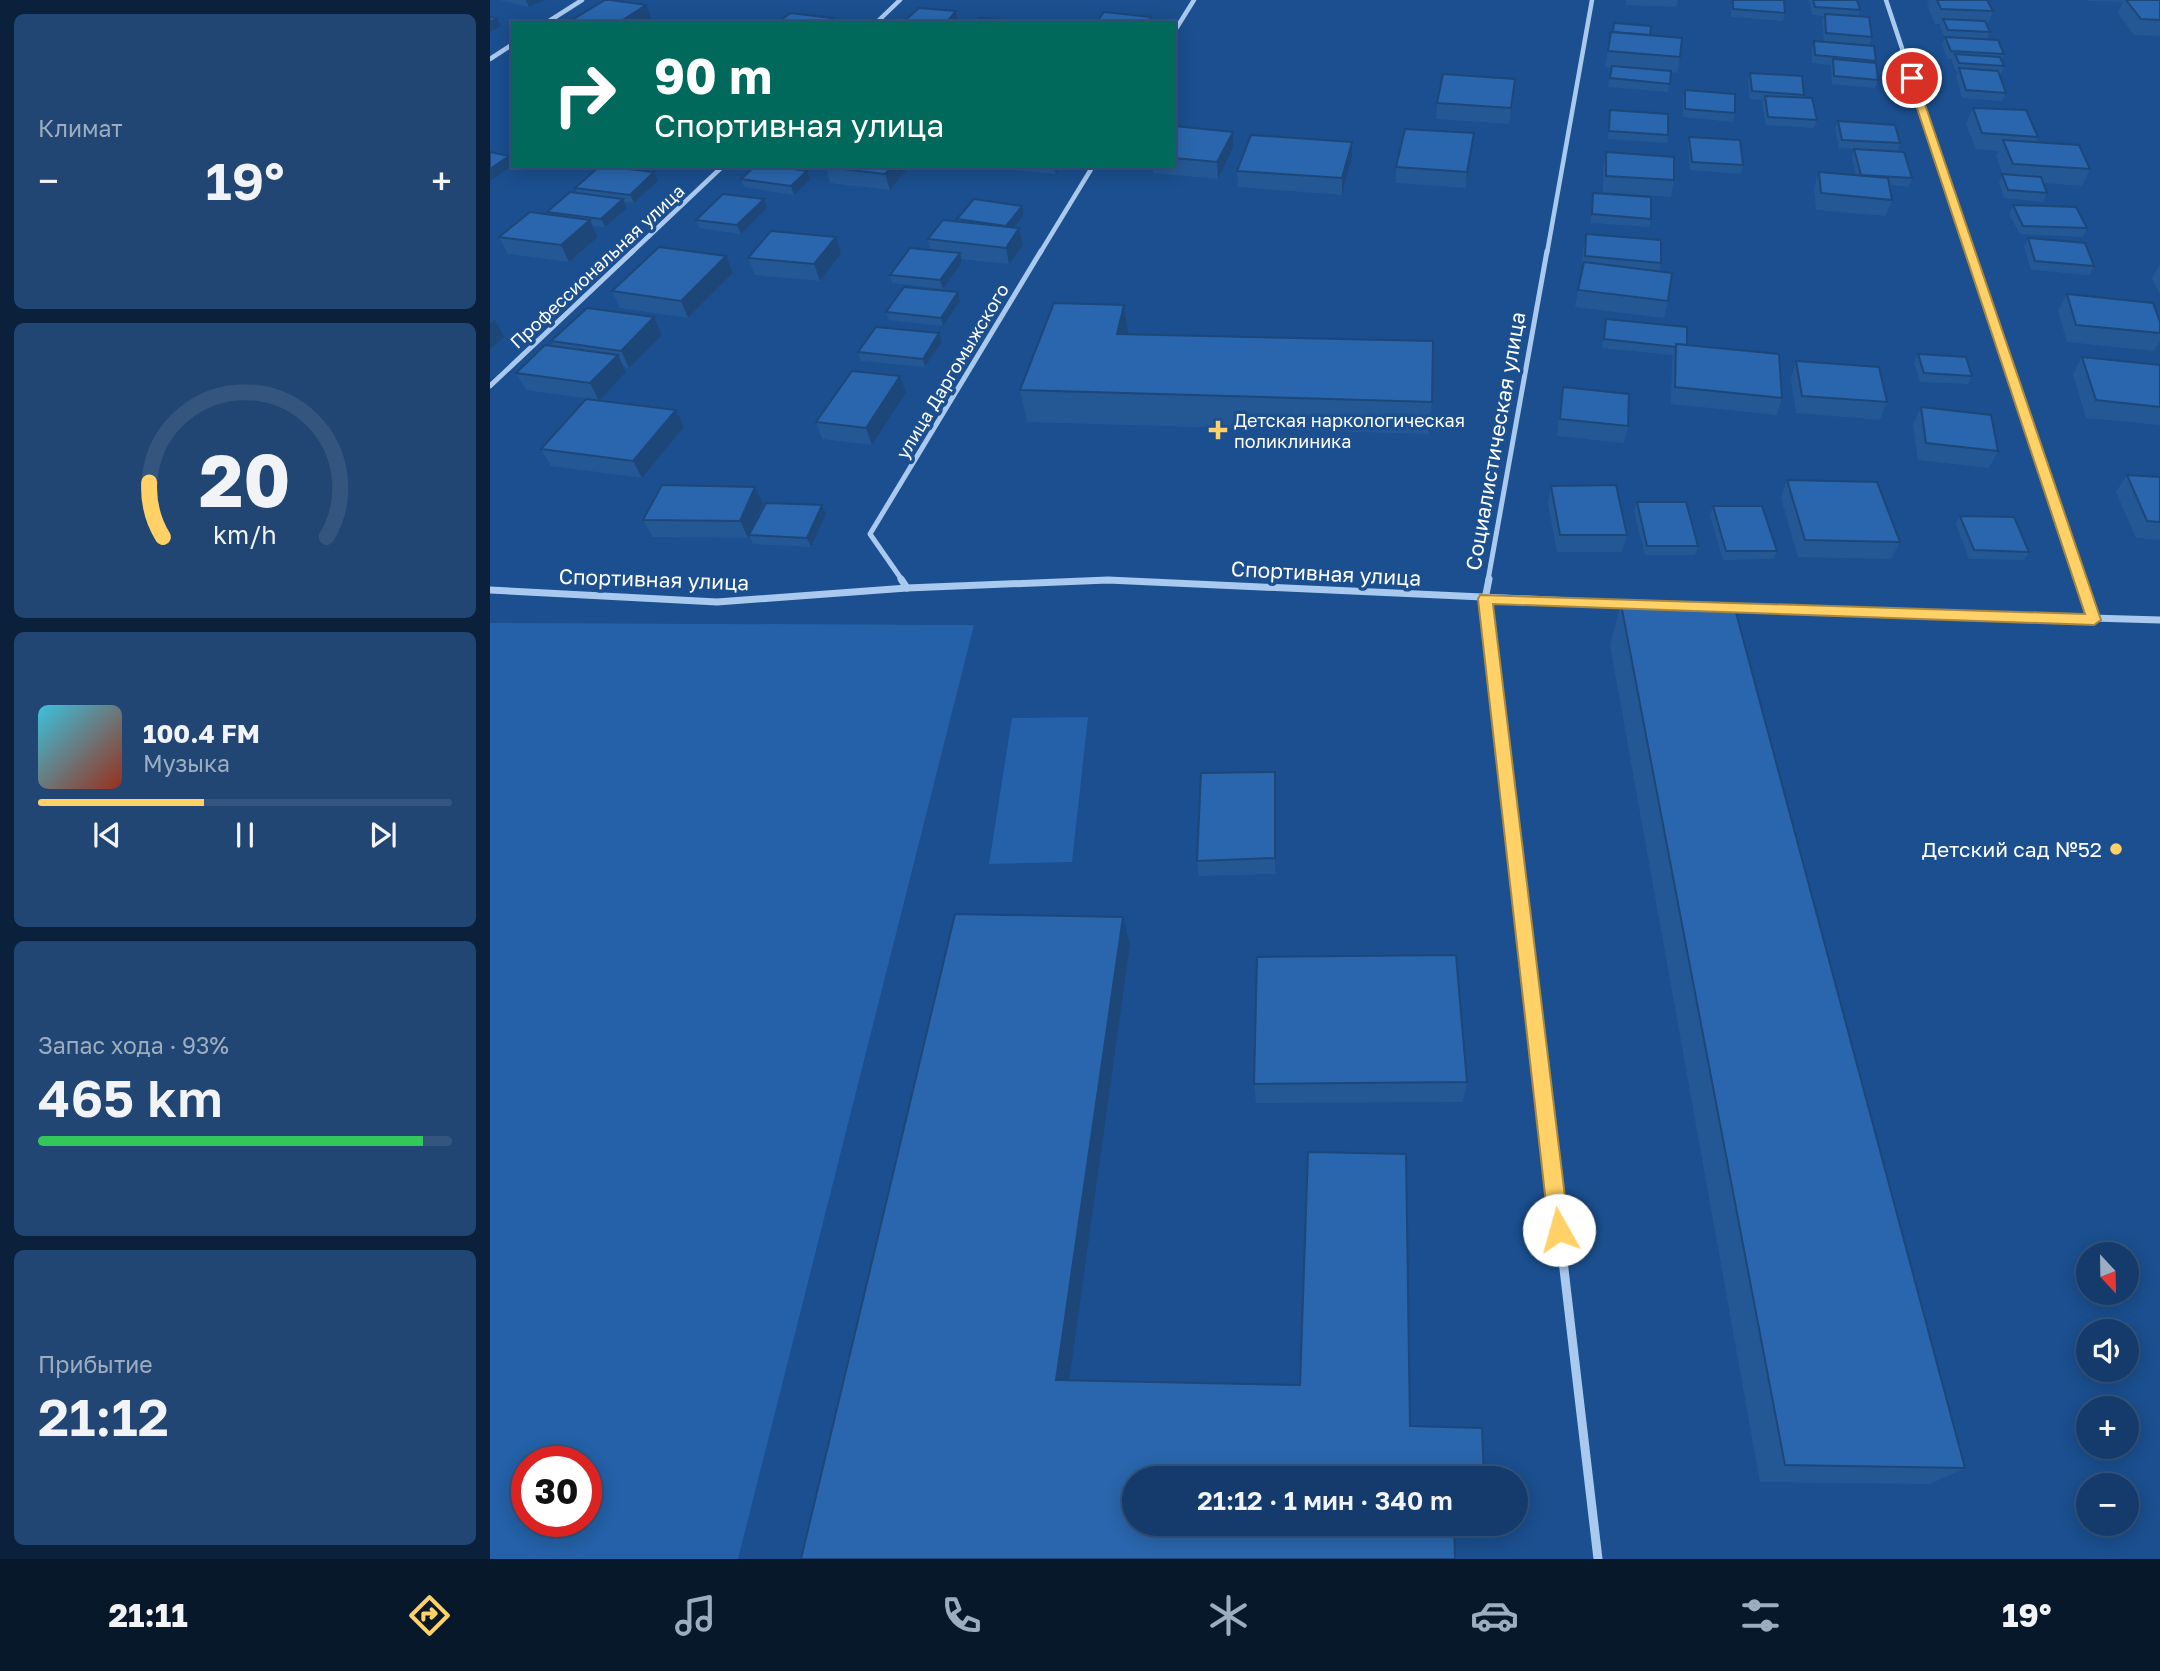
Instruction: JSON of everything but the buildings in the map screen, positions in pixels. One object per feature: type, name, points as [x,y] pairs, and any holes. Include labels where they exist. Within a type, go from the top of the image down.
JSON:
[{"type":"street","points":[[549,21],[582,0]]},
{"type":"street","points":[[878,21],[900,0]]},
{"type":"street","points":[[1176,29],[1194,0]]},
{"type":"street","name":"Социалистическая улица","points":[[1592,0],[1485,599],[1598,1559]]},
{"type":"street","points":[[1886,0],[2094,620]]},
{"type":"street","points":[[490,59],[511,45]]},
{"type":"street","name":"Профессиональная улица","points":[[490,386],[721,168]]},
{"type":"street","name":"улица Даргомыжского","points":[[907,588],[870,534],[1092,168]]},
{"type":"street","name":"Спортивная улица","points":[[490,590],[717,602],[907,588],[1108,580],[1665,605]]},
{"type":"street","points":[[1720,607],[2160,620]]},
{"type":"shaded area","points":[[490,623],[974,625],[738,1559],[490,1559]]},
{"type":"shaded area","points":[[1088,717],[1072,862],[989,864],[1012,718]]},
{"type":"place","name":"Детская наркологическая поликлиника","points":[[1218,430]]},
{"type":"place","name":"Детский сад №52","points":[[2116,849]]},
{"type":"route","points":[[1559,1230],[1485,599],[2094,620],[1912,78]]}]
